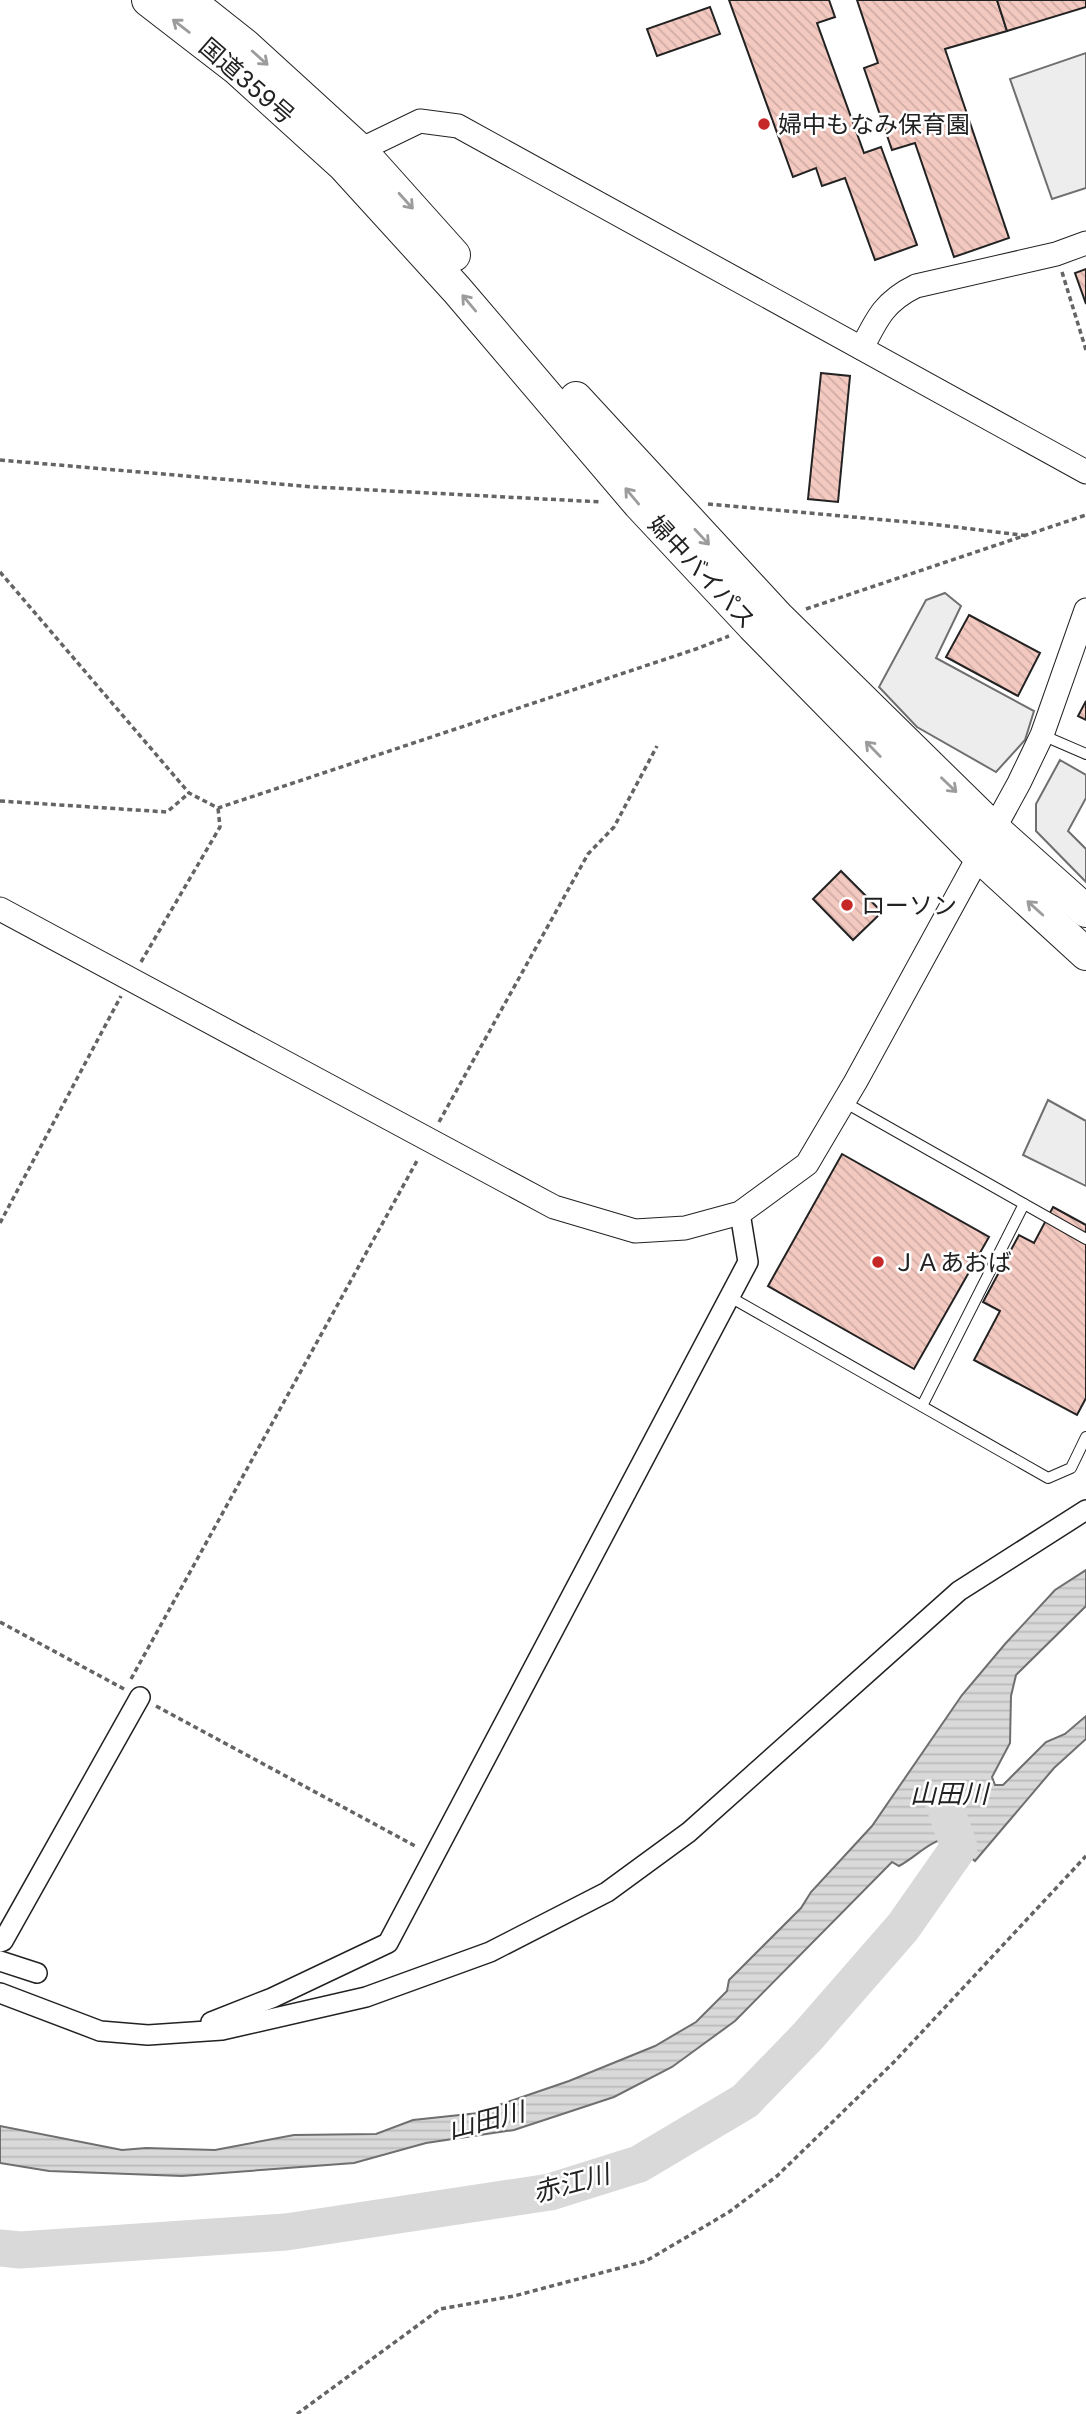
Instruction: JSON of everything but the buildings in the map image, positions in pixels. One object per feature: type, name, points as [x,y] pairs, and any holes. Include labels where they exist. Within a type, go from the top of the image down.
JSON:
[{"type":"highway","name":"国道359号","points":[[148,0],[352,158]]},
{"type":"highway","name":"国道359号","points":[[187,0],[245,45],[352,158]]},
{"type":"highway","name":"婦中バイパス","points":[[352,158],[467,269],[574,396],[653,502],[978,856],[1086,954]]},
{"type":"highway","name":"婦中バイパス","points":[[766,622],[1086,911]]},
{"type":"street","points":[[352,158],[420,121],[458,126],[1086,472]]},
{"type":"street","points":[[862,348],[880,313],[897,295],[907,290],[1056,254],[1086,243]]},
{"type":"street","points":[[0,909],[554,1207],[635,1231],[685,1228],[740,1213],[807,1164],[844,1102],[1019,783],[1042,735],[1086,610]]},
{"type":"street","points":[[187,2032],[272,1998],[388,1943],[748,1262],[740,1213]]},
{"type":"street","points":[[0,1993],[100,2031],[148,2035],[222,2030],[366,1997],[490,1952],[607,1892],[689,1832],[959,1591],[1086,1510]]},
{"type":"street","points":[[0,1942],[3,1941],[133,1693]]},
{"type":"street","points":[[0,1961],[37,1973]]},
{"type":"lane","points":[[1042,735],[1086,754]]},
{"type":"lane","points":[[844,1102],[1086,1239]]},
{"type":"lane","points":[[922,1406],[1024,1204]]},
{"type":"lane","points":[[730,1297],[1048,1478],[1071,1468],[1086,1437]]},
{"type":"path","points":[[1056,254],[1086,350]]},
{"type":"path","points":[[0,460],[314,487],[653,502],[931,524],[1028,536]]},
{"type":"path","points":[[0,572],[189,793],[218,808],[696,649],[766,622],[1086,515]]},
{"type":"path","points":[[133,1693],[429,1138],[588,854],[614,827],[657,746]]},
{"type":"path","points":[[0,801],[167,812],[189,793]]},
{"type":"path","points":[[0,1223],[131,978],[220,827],[218,808]]},
{"type":"path","points":[[0,1622],[435,1856]]},
{"type":"path","points":[[297,2414],[440,2309],[514,2296],[646,2261],[729,2212],[777,2176],[894,2062],[1086,1856]]},
{"type":"shaded area","points":[[1086,53],[1086,188],[1052,199],[1010,79]]},
{"type":"shaded area","points":[[945,593],[961,606],[936,658],[1034,711],[1025,740],[996,772],[917,727],[879,687],[926,600]]},
{"type":"shaded area","points":[[1060,760],[1086,775],[1086,798],[1068,831],[1086,849],[1086,882],[1036,831],[1036,804]]},
{"type":"shaded area","points":[[1048,1100],[1086,1121],[1086,1186],[1023,1155]]},
{"type":"water","name":"山田川","points":[[1086,1570],[1086,1606],[1016,1675],[1011,1696],[1010,1743],[992,1777],[995,1785],[1003,1785],[1046,1742],[1065,1734],[1086,1716],[1086,1739],[1054,1768],[975,1861],[948,1838],[929,1846],[899,1866],[892,1862],[735,2021],[672,2067],[614,2097],[514,2130],[426,2143],[354,2163],[182,2176],[49,2171],[0,2163],[0,2126],[122,2150],[215,2150],[294,2135],[376,2134],[413,2120],[488,2112],[499,2105],[569,2081],[655,2046],[696,2022],[727,1991],[729,1980],[801,1908],[811,1892],[872,1826],[962,1695],[1005,1644],[1055,1590]]},
{"type":"waterway","name":"赤江川","points":[[0,2248],[20,2250],[286,2232],[550,2192],[639,2164],[745,2101],[808,2036],[903,1927],[959,1847],[943,1801]]},
{"type":"place","name":"婦中もなみ保育園","points":[[764,124]]},
{"type":"place","name":"ローソン","points":[[847,905]]},
{"type":"place","name":"ＪＡあおば","points":[[878,1262]]}]
